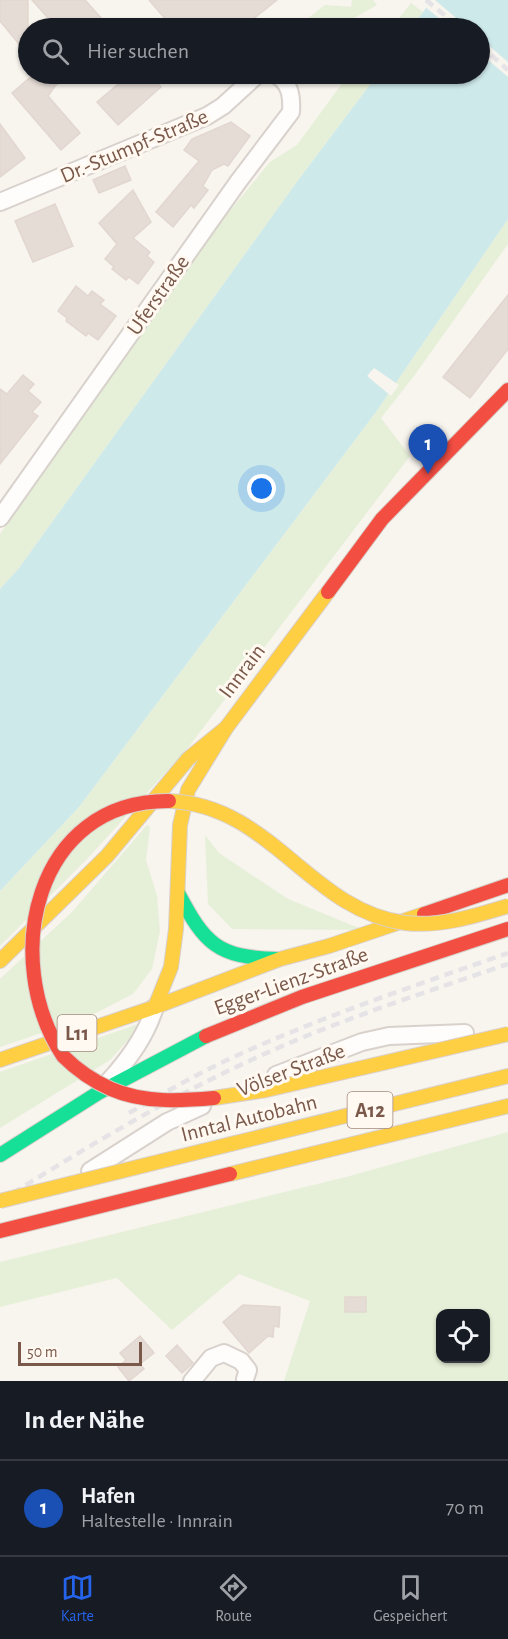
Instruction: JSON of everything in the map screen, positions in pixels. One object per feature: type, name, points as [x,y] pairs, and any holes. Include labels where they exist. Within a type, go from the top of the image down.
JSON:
[{"type":"main road","name":"Innrain","points":[[155,1007],[171,968],[176,929],[180,825],[185,800],[197,773],[226,728],[382,519],[508,390]]},
{"type":"main road","points":[[0,961],[107,856],[188,759],[226,728]]},
{"type":"main road","points":[[27,897],[40,870],[81,827],[134,804],[173,800],[215,808],[233,815],[268,839],[330,893],[349,905],[390,920],[411,923],[466,920],[508,906]]},
{"type":"main road","name":"Egger-Lienz-Straße","points":[[155,1007],[280,959],[329,946],[508,885]]},
{"type":"main road","points":[[177,891],[202,934],[216,947],[235,957],[280,959]]},
{"type":"main road","points":[[18,962],[19,925]]},
{"type":"main road","name":"Egger-Lienz-Straße","points":[[98,1093],[202,1037],[263,1011],[508,929]]},
{"type":"main road","points":[[26,999],[41,1032],[68,1063],[84,1076],[127,1094],[161,1101],[187,1102],[236,1096],[508,1033]]},
{"type":"main road","name":"L11","points":[[0,1060],[155,1007]]},
{"type":"main road","name":"Inntal Autobahn","points":[[0,1202],[508,1076]]},
{"type":"main road","name":"L11","points":[[0,1155],[98,1093]]},
{"type":"main road","name":"A12","points":[[0,1229],[508,1106]]},
{"type":"street","name":"Dr.-Stumpf-Straße","points":[[0,202],[207,116],[223,106],[247,84]]},
{"type":"street","name":"Uferstraße","points":[[0,518],[238,182],[291,112],[292,101],[286,84]]},
{"type":"street","name":"L11","points":[[98,1093],[127,1061],[149,1026],[155,1007]]},
{"type":"street","name":"Völser Straße","points":[[0,1229],[167,1122],[244,1087],[362,1042],[389,1036],[508,1033]]},
{"type":"street","points":[[192,1381],[211,1358],[224,1353],[241,1361],[247,1368],[244,1379]]},
{"type":"green space","points":[[352,0],[373,0],[377,5],[354,18],[309,18],[325,5],[351,7]]},
{"type":"green space","points":[[411,3],[423,12],[418,18],[399,18]]},
{"type":"green space","points":[[342,84],[370,84],[299,179],[19,568],[0,589],[0,534],[205,241],[270,162],[297,145]]},
{"type":"green space","points":[[508,219],[508,244],[414,376],[381,418],[410,456],[187,749],[88,858],[0,946],[0,891],[79,807],[376,412]]},
{"type":"green space","points":[[147,825],[150,827],[146,860],[157,896],[160,931],[152,969],[133,994],[88,1017],[0,1047],[0,979],[72,912]]},
{"type":"green space","points":[[205,835],[219,853],[288,899],[364,930],[232,929],[208,904]]},
{"type":"green space","points":[[144,1022],[110,1060],[0,1128],[0,1072]]},
{"type":"green space","points":[[508,1132],[508,1381],[284,1381],[310,1301],[239,1274],[172,1330],[117,1278],[0,1307],[0,1262],[346,1177]]},
{"type":"water","points":[[432,0],[508,0],[508,219],[376,412],[79,807],[0,891],[0,589],[19,568],[299,179],[370,84],[490,84],[490,18],[418,18]]},
{"type":"pier","points":[[429,0],[435,0],[456,18],[439,18],[424,6]]},
{"type":"pier","points":[[490,47],[508,62],[508,77],[490,62]]},
{"type":"pier","points":[[374,368],[399,385],[391,396],[367,376]]},
{"type":"building","points":[[0,0],[28,0],[28,18],[18,18],[18,43],[0,21]]},
{"type":"building","points":[[32,0],[85,0],[101,18],[48,18]]},
{"type":"building","points":[[149,0],[277,0],[254,18],[164,18]]},
{"type":"building","points":[[22,84],[58,84],[48,96],[80,133],[61,150],[12,93]]},
{"type":"building","points":[[118,84],[158,84],[161,87],[118,125],[97,102]]},
{"type":"building","points":[[231,122],[250,136],[228,166],[224,164],[212,170],[203,186],[208,190],[194,208],[191,205],[173,227],[156,212],[199,161],[184,150],[192,139]]},
{"type":"building","points":[[0,124],[25,158],[0,177]]},
{"type":"building","points":[[125,166],[131,180],[99,193],[93,180]]},
{"type":"building","points":[[133,190],[151,222],[133,238],[150,252],[147,256],[154,262],[138,284],[129,277],[126,280],[112,269],[114,267],[105,259],[117,244],[99,223]]},
{"type":"building","points":[[55,204],[73,246],[33,262],[15,221]]},
{"type":"building","points":[[76,286],[88,296],[92,291],[104,300],[100,304],[116,316],[98,340],[88,333],[86,336],[66,321],[67,318],[58,311]]},
{"type":"building","points":[[508,295],[508,349],[470,398],[443,377]]},
{"type":"building","points":[[23,375],[34,384],[28,391],[41,402],[32,412],[38,416],[0,464],[0,389],[7,394]]},
{"type":"building","points":[[345,1297],[366,1297],[366,1312],[345,1312]]},
{"type":"building","points":[[243,1305],[280,1307],[279,1327],[274,1326],[273,1337],[268,1336],[249,1353],[223,1322]]},
{"type":"building","points":[[140,1336],[154,1353],[140,1364],[144,1369],[129,1381],[118,1367],[126,1360],[120,1353]]},
{"type":"building","points":[[177,1345],[193,1363],[182,1373],[166,1356]]},
{"type":"railway","points":[[426,0],[448,18]]},
{"type":"railway","points":[[490,54],[508,70]]},
{"type":"railway","points":[[129,1113],[210,1068],[271,1040],[372,1001],[508,953]]},
{"type":"railway","points":[[0,1201],[153,1110],[249,1061],[344,1021],[508,964]]},
{"type":"traffic: fast","points":[[178,893],[196,925],[215,944],[226,951],[240,955],[276,959]]},
{"type":"traffic: fast","points":[[0,1155],[98,1093],[206,1036]]},
{"type":"traffic: slow","points":[[155,1007],[171,967],[176,929],[180,825],[188,790],[226,728],[328,592]]},
{"type":"traffic: slow","points":[[0,961],[107,856],[188,759],[226,728]]},
{"type":"traffic: slow","points":[[169,801],[205,807],[236,820],[264,838],[342,899],[372,914],[418,924],[470,917],[508,906]]},
{"type":"traffic: slow","points":[[0,1060],[155,1007],[280,959],[329,946],[424,914]]},
{"type":"traffic: slow","points":[[214,1098],[266,1090],[508,1034]]},
{"type":"traffic: slow","points":[[231,1144],[508,1076]]},
{"type":"traffic: slow","points":[[230,1174],[508,1106]]},
{"type":"traffic: slow","points":[[0,1201],[231,1144]]},
{"type":"traffic: jam","points":[[328,592],[382,519],[508,390]]},
{"type":"traffic: jam","points":[[169,801],[123,808],[87,827],[60,856],[42,892],[33,933],[34,976],[44,1017],[63,1056],[86,1075],[111,1089],[136,1097],[175,1100],[214,1098]]},
{"type":"traffic: jam","points":[[424,914],[508,885]]},
{"type":"traffic: jam","points":[[206,1036],[302,997],[508,929]]},
{"type":"traffic: jam","points":[[0,1231],[230,1174]]},
{"type":"place","name":"Hafen","points":[[428,474]]}]
